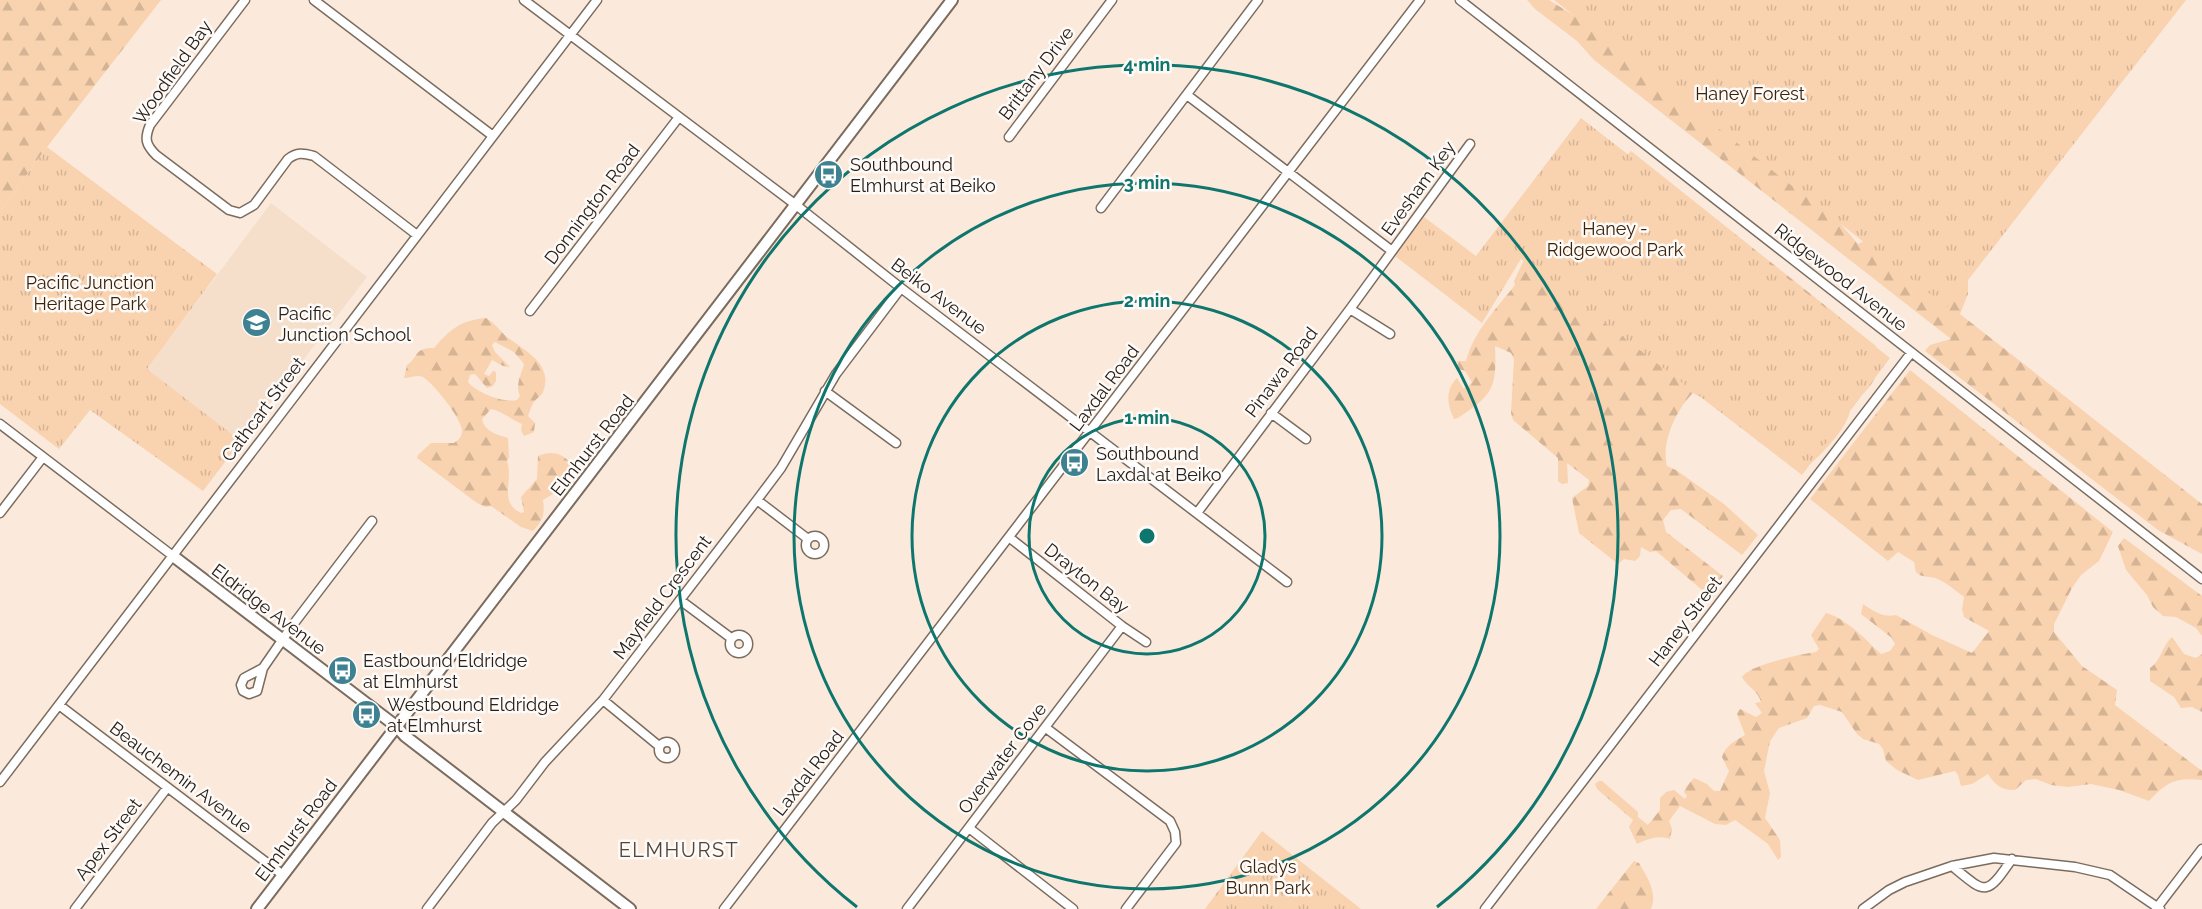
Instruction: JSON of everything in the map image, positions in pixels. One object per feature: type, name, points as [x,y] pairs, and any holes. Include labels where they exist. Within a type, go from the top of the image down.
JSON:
[{"type":"street","name":"Woodfield Bay","points":[[245,0],[150,125],[145,135],[147,145],[156,155],[229,210],[240,213],[254,205],[288,159],[295,154],[304,153],[314,156],[417,235]]},
{"type":"street","points":[[314,0],[493,136]]},
{"type":"street","name":"Beiko Avenue","points":[[524,0],[796,205],[901,288],[1287,582]]},
{"type":"street","name":"Cathcart Street","points":[[0,782],[597,0]]},
{"type":"street","name":"Elmhurst Road","points":[[257,909],[952,0]]},
{"type":"street","name":"Brittany Drive","points":[[1009,137],[1112,0]]},
{"type":"street","points":[[1101,208],[1258,0]]},
{"type":"street","name":"Laxdal Road","points":[[724,909],[1420,0]]},
{"type":"street","name":"Ridgewood Avenue","points":[[1460,0],[2202,579]]},
{"type":"street","points":[[1187,95],[1392,251]]},
{"type":"street","name":"Donnington Road","points":[[530,311],[679,117]]},
{"type":"street","name":"Evesham Key","points":[[1392,251],[1470,144]]},
{"type":"street","name":"Pinawa Road","points":[[1197,513],[1392,251]]},
{"type":"street","name":"Mayfield Crescent","points":[[428,909],[492,824],[516,800],[544,762],[603,700],[757,500],[781,468],[825,391],[901,288]]},
{"type":"street","points":[[1350,309],[1390,334]]},
{"type":"street","name":"Haney Street","points":[[1485,909],[1911,352]]},
{"type":"street","points":[[825,391],[896,443]]},
{"type":"street","points":[[1271,414],[1306,439]]},
{"type":"street","name":"Eldridge Avenue","points":[[0,424],[396,726],[405,736],[630,909]]},
{"type":"street","points":[[0,513],[43,457]]},
{"type":"street","points":[[757,500],[808,539]]},
{"type":"street","points":[[263,668],[372,521]]},
{"type":"street","name":"Drayton Bay","points":[[1010,538],[1122,626],[1146,642]]},
{"type":"street","points":[[680,600],[731,638]]},
{"type":"street","name":"Overwater Cove","points":[[907,909],[1122,626]]},
{"type":"street","points":[[603,700],[659,746]]},
{"type":"street","name":"Beauchemin Avenue","points":[[59,705],[283,875]]},
{"type":"street","points":[[1046,728],[1170,820],[1175,832],[1176,843],[1126,909]]},
{"type":"street","name":"Apex Street","points":[[75,909],[167,788]]},
{"type":"street","points":[[969,828],[1073,909]]},
{"type":"street","points":[[1863,909],[1888,890],[1952,866],[1994,858],[2082,868],[2110,874],[2158,908],[2202,849]]},
{"type":"street","points":[[1952,866],[1974,884],[1988,888],[1995,884],[2012,859]]},
{"type":"shaded area","name":"Pacific Junction School","points":[[271,203],[367,277],[241,441],[147,369]]},
{"type":"green space","points":[[0,0],[161,0],[47,147],[0,212]]},
{"type":"green space","points":[[1527,0],[1549,0],[1583,21],[1832,214],[1858,244],[1866,240],[1968,272],[1968,294],[1960,314],[2202,504],[2202,554],[2158,530],[1925,351],[1930,345],[1951,339],[1594,60],[1577,41],[1535,9]]},
{"type":"green space","name":"Haney Forest","points":[[1554,0],[2186,0],[1947,307]]},
{"type":"green space","name":"Haney - Ridgewood Park","points":[[1581,118],[1890,358],[1802,475],[1521,259],[1482,323],[1395,256],[1424,217],[1476,256]]},
{"type":"green space","name":"Pacific Junction Heritage Park","points":[[47,147],[217,274],[147,369],[241,441],[203,491],[90,410],[59,449],[0,404],[0,212]]},
{"type":"green space","points":[[1631,151],[1876,346],[1878,352],[1877,371],[1872,383],[1850,406],[1849,415],[1836,437],[1805,469],[1726,411],[1693,393],[1681,408],[1668,437],[1667,466],[1724,504],[1758,535],[1742,555],[1681,509],[1671,510],[1663,520],[1666,532],[1723,576],[1708,595],[1656,551],[1650,552],[1641,547],[1640,556],[1635,561],[1624,559],[1618,564],[1579,533],[1572,498],[1588,486],[1589,480],[1567,463],[1568,483],[1562,484],[1558,481],[1558,458],[1513,420],[1511,413],[1514,359],[1511,353],[1495,346],[1493,381],[1486,396],[1479,403],[1454,419],[1449,403],[1450,388],[1457,378],[1463,388],[1467,388],[1472,382],[1465,371],[1459,369],[1457,361],[1466,361],[1480,330],[1515,285],[1514,281],[1523,262],[1561,216],[1574,213]]},
{"type":"green space","points":[[486,318],[536,359],[545,374],[543,392],[533,404],[528,416],[535,423],[534,432],[524,436],[521,430],[522,424],[491,409],[482,419],[488,430],[508,438],[508,497],[510,503],[521,513],[524,512],[521,497],[537,479],[538,456],[548,453],[557,454],[572,465],[563,488],[543,500],[542,517],[533,531],[521,527],[491,506],[486,507],[477,503],[417,458],[431,443],[454,443],[461,437],[462,431],[453,410],[428,381],[418,376],[404,378],[407,365],[420,351],[434,348],[446,335],[462,324]],"holes":[[[495,342],[514,352],[524,364],[518,384],[520,396],[517,400],[511,401],[491,396],[477,390],[468,382],[470,375],[475,374],[487,388],[493,386],[496,381],[496,372],[493,371],[489,376],[484,374],[492,360],[510,367],[495,352],[492,345]]]},
{"type":"green space","points":[[1910,370],[2113,532],[2099,561],[2081,575],[2072,588],[2054,624],[2054,632],[2082,666],[2117,690],[2115,705],[2202,771],[2202,780],[2185,779],[2172,782],[2149,801],[2119,790],[2091,784],[2068,787],[2051,785],[2036,779],[2026,780],[2015,790],[2006,789],[1996,784],[1988,774],[1972,784],[1961,786],[1955,771],[1918,780],[1897,770],[1886,761],[1879,744],[1863,739],[1857,734],[1842,712],[1820,705],[1814,706],[1807,718],[1779,728],[1770,741],[1764,771],[1770,793],[1765,818],[1780,840],[1781,857],[1778,860],[1768,844],[1735,820],[1726,825],[1715,824],[1680,806],[1669,821],[1672,829],[1670,839],[1649,839],[1637,844],[1629,827],[1633,820],[1597,789],[1595,784],[1602,781],[1638,812],[1638,817],[1648,825],[1660,810],[1660,798],[1666,792],[1674,790],[1685,799],[1686,787],[1694,778],[1707,784],[1714,791],[1720,791],[1729,771],[1722,757],[1731,744],[1745,735],[1737,714],[1740,709],[1756,717],[1762,713],[1755,703],[1761,702],[1760,698],[1742,677],[1754,668],[1765,664],[1816,652],[1819,649],[1811,635],[1826,613],[1848,625],[1881,654],[1890,651],[1895,644],[1892,638],[1861,614],[1863,604],[1882,615],[1896,615],[1972,653],[1989,631],[1964,617],[1962,609],[1964,597],[1950,586],[1939,579],[1918,574],[1914,562],[1898,552],[1888,561],[1810,499]]},
{"type":"green space","points":[[2124,538],[2202,596],[2202,636],[2196,628],[2176,617],[2163,616],[2153,607],[2147,595],[2126,570],[2118,546]]},
{"type":"green space","points":[[2172,637],[2184,654],[2196,658],[2202,654],[2202,712],[2192,707],[2181,708],[2174,697],[2150,681],[2150,668]]},
{"type":"green space","name":"Gladys Bunn Park","points":[[1262,831],[1361,909],[1205,909]]},
{"type":"green space","points":[[1634,861],[1639,863],[1651,885],[1653,903],[1651,909],[1596,909]]},
{"type":"place","name":"Southbound Elmhurst at Beiko","points":[[829,174]]},
{"type":"place","name":"Pacific Junction School","points":[[257,323]]},
{"type":"place","name":"Southbound Laxdal at Beiko","points":[[1075,463]]},
{"type":"place","name":"Eastbound Eldridge at Elmhurst","points":[[342,670]]},
{"type":"place","name":"Westbound Eldridge at Elmhurst","points":[[366,714]]},
{"type":"district","name":"ELMHURST","points":[[679,850]]}]
